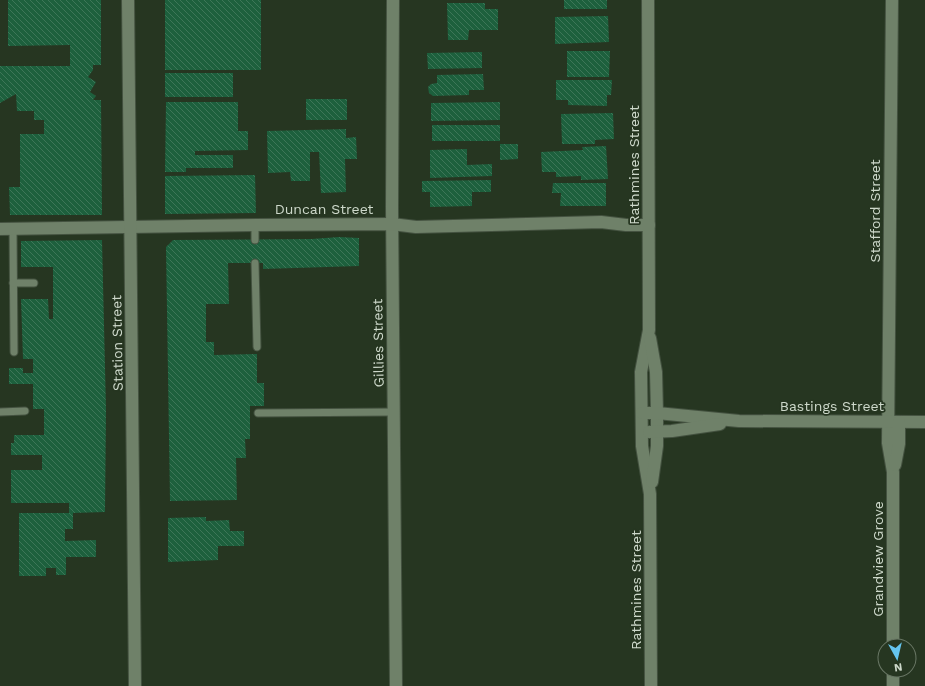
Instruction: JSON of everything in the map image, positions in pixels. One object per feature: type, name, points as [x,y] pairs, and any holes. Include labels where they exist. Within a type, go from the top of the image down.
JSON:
[{"type":"street","name":"Station Street","points":[[128,0],[135,686]]},
{"type":"street","name":"Gillies Street","points":[[393,0],[392,224],[396,686]]},
{"type":"street","name":"Rathmines Street","points":[[648,0],[649,330],[656,372],[657,413],[657,446],[650,494],[651,686]]},
{"type":"street","name":"Stafford Street","points":[[892,0],[894,422]]},
{"type":"street","name":"Duncan Street","points":[[0,229],[392,224],[416,227],[601,222],[626,225],[648,225]]},
{"type":"street","name":"Rathmines Street","points":[[649,330],[641,372],[642,446],[650,494]]},
{"type":"street","name":"Bastings Street","points":[[642,413],[657,413],[739,421],[925,422]]},
{"type":"street","name":"Bastings Street","points":[[642,432],[672,431],[739,421]]},
{"type":"street","name":"Grandview Grove","points":[[893,638],[893,472],[888,443],[894,422]]},
{"type":"lane","points":[[255,225],[255,240]]},
{"type":"lane","points":[[13,229],[14,352]]},
{"type":"lane","points":[[255,263],[257,347]]},
{"type":"lane","points":[[13,283],[34,283]]},
{"type":"lane","points":[[0,412],[25,412]]},
{"type":"lane","points":[[258,413],[394,412]]},
{"type":"building","points":[[8,0],[101,0],[101,65],[93,65],[93,70],[88,77],[96,82],[90,92],[96,96],[93,100],[101,100],[102,215],[10,215],[9,187],[20,187],[20,134],[44,134],[44,120],[34,120],[34,111],[17,111],[16,94],[0,103],[0,66],[70,66],[70,45],[8,46]]},
{"type":"building","points":[[165,0],[261,0],[261,70],[165,70]]},
{"type":"building","points":[[564,0],[607,0],[607,9],[564,9]]},
{"type":"building","points":[[447,3],[485,3],[485,9],[498,9],[498,30],[469,30],[468,40],[448,40]]},
{"type":"building","points":[[608,16],[609,42],[555,44],[555,17]]},
{"type":"building","points":[[567,51],[610,51],[609,77],[567,77]]},
{"type":"building","points":[[482,52],[482,68],[428,69],[427,53]]},
{"type":"building","points":[[165,73],[233,73],[233,97],[165,97]]},
{"type":"building","points":[[483,74],[484,90],[469,90],[469,95],[433,96],[429,93],[428,87],[431,84],[437,83],[437,75]]},
{"type":"building","points":[[556,80],[612,80],[611,95],[607,95],[607,106],[568,105],[568,100],[556,100]]},
{"type":"building","points":[[306,99],[347,99],[347,120],[306,120]]},
{"type":"building","points":[[166,102],[238,102],[238,131],[248,131],[248,150],[195,151],[195,155],[233,155],[233,168],[186,168],[186,172],[165,172]]},
{"type":"building","points":[[500,102],[500,120],[431,121],[431,103]]},
{"type":"building","points":[[613,113],[614,139],[595,140],[595,144],[562,144],[561,114]]},
{"type":"building","points":[[432,125],[500,125],[500,141],[432,141]]},
{"type":"building","points":[[346,129],[346,138],[356,137],[357,159],[345,159],[346,192],[321,193],[319,152],[310,152],[310,181],[291,181],[290,172],[268,173],[267,131]]},
{"type":"building","points":[[500,144],[518,144],[518,159],[500,160]]},
{"type":"building","points":[[606,146],[608,179],[581,180],[581,176],[556,177],[556,172],[542,172],[541,152],[583,150],[582,147]]},
{"type":"building","points":[[467,149],[467,165],[492,164],[492,176],[430,178],[430,150]]},
{"type":"building","points":[[255,175],[256,213],[165,214],[165,176]]},
{"type":"building","points":[[491,180],[491,192],[472,192],[472,206],[430,207],[430,192],[422,192],[422,181]]},
{"type":"building","points":[[553,183],[606,183],[606,206],[560,206],[561,193],[552,193]]},
{"type":"building","points":[[339,237],[359,238],[359,266],[263,269],[263,263],[228,263],[229,304],[206,304],[206,342],[214,342],[214,355],[257,354],[257,383],[264,383],[264,406],[250,406],[250,439],[245,439],[246,458],[236,458],[237,500],[170,501],[166,247],[173,240],[312,239]]},
{"type":"building","points":[[102,240],[106,410],[105,512],[73,513],[73,529],[65,529],[65,541],[96,540],[96,557],[66,557],[66,575],[56,575],[56,568],[46,568],[46,576],[19,576],[19,513],[69,513],[69,503],[11,503],[11,470],[42,470],[42,455],[11,455],[11,443],[14,443],[14,435],[44,435],[44,409],[33,409],[33,384],[9,384],[9,368],[23,368],[23,373],[33,373],[33,359],[23,359],[21,299],[48,299],[49,319],[53,319],[53,267],[21,267],[21,241]]},
{"type":"building","points":[[206,517],[206,521],[229,520],[230,531],[244,531],[244,546],[218,546],[218,560],[168,562],[168,518]]}]
